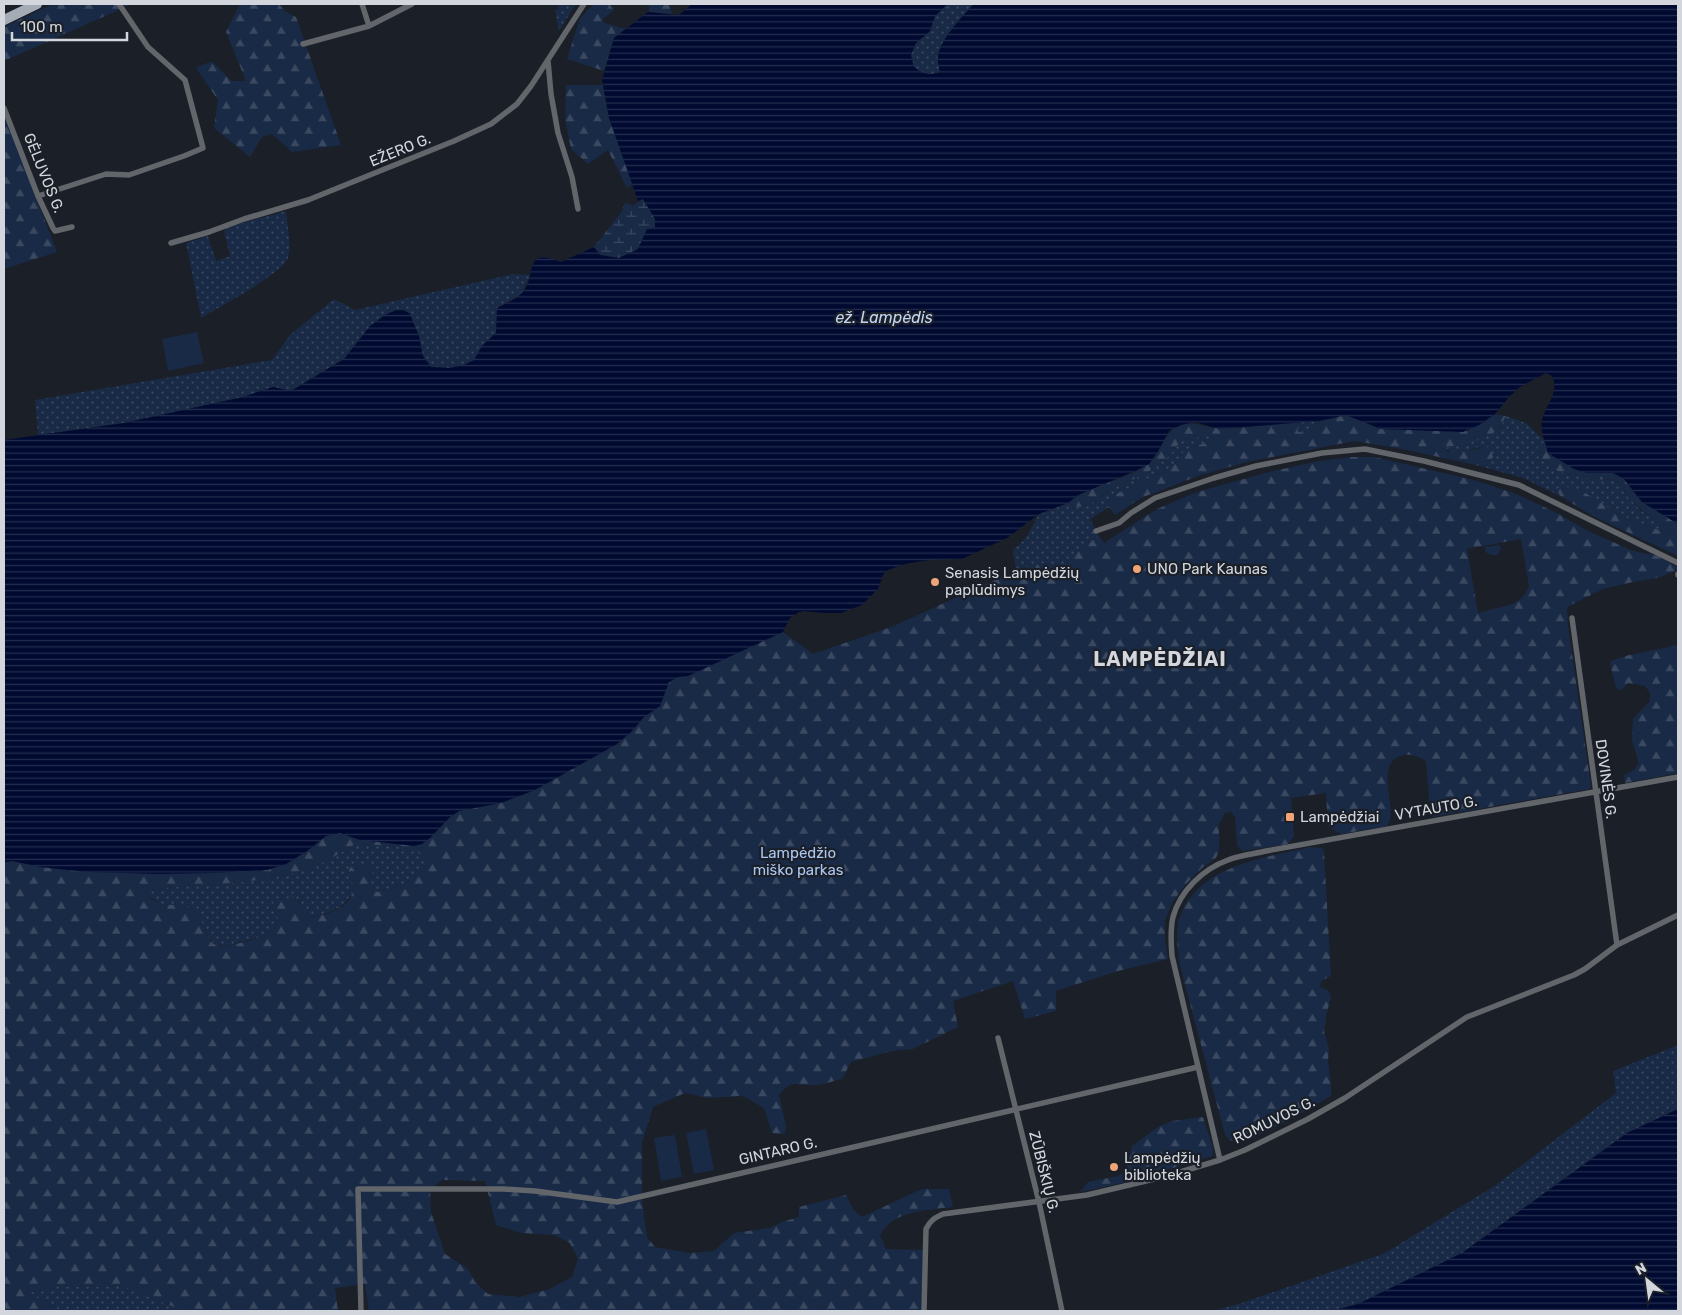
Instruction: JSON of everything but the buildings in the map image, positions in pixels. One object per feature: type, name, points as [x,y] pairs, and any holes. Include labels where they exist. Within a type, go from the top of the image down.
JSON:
[{"type":"main road","points":[[4,20],[37,4]]},
{"type":"street","points":[[38,196],[106,174],[129,175],[203,148],[185,80],[148,47],[119,4]]},
{"type":"street","points":[[362,4],[369,26]]},
{"type":"street","points":[[303,44],[369,26],[412,4]]},
{"type":"street","name":"EŽERO G.","points":[[171,243],[209,232],[244,218],[308,200],[454,141],[491,124],[517,104],[531,86],[584,4]]},
{"type":"street","points":[[548,61],[551,94],[558,133],[572,177],[578,209]]},
{"type":"street","name":"GĖLUVOS G.","points":[[4,108],[38,196],[55,231],[72,227]]},
{"type":"street","points":[[1096,531],[1119,523],[1155,498],[1214,478],[1256,466],[1322,453],[1365,449],[1424,461],[1519,485],[1678,562]]},
{"type":"street","name":"DOVINĖS G.","points":[[1572,618],[1617,945]]},
{"type":"street","name":"VYTAUTO G.","points":[[1220,1160],[1172,956],[1173,918],[1178,903],[1200,876],[1214,866],[1229,860],[1266,851],[1678,777]]},
{"type":"street","name":"ROMUVOS G.","points":[[924,1311],[926,1229],[929,1222],[943,1214],[1087,1196],[1220,1160],[1308,1119],[1345,1098],[1467,1017],[1585,970],[1617,945],[1678,915]]},
{"type":"street","name":"ZŪBIŠKIŲ G.","points":[[998,1038],[1039,1202],[1062,1311]]},
{"type":"street","name":"GINTARO G.","points":[[361,1311],[358,1189],[504,1189],[617,1202],[1198,1067]]},
{"type":"green space","points":[[53,4],[132,4],[4,61],[4,27]]},
{"type":"green space","points":[[240,4],[279,4],[285,11],[296,17],[341,145],[292,152],[272,134],[262,137],[250,157],[214,128],[218,100],[196,68],[213,62],[231,81],[246,81],[226,32]]},
{"type":"green space","points":[[558,4],[576,4],[559,31],[555,10],[559,9]]},
{"type":"green space","points":[[594,4],[609,4],[614,10],[602,20],[605,23],[626,29],[614,38],[604,71],[567,59],[580,18]]},
{"type":"green space","points":[[649,4],[669,4],[672,14],[649,12]]},
{"type":"green space","points":[[947,4],[974,4],[957,22],[938,56],[940,72],[932,74],[923,73],[913,67],[911,55],[916,43],[930,31],[935,16]]},
{"type":"green space","points":[[566,85],[603,85],[609,118],[633,184],[627,188],[608,150],[588,164],[571,149],[565,119]]},
{"type":"green space","points":[[4,115],[57,252],[4,269]]},
{"type":"green space","points":[[643,198],[655,219],[655,228],[647,229],[638,249],[619,258],[600,255],[594,247],[622,211],[625,202],[633,206]]},
{"type":"green space","points":[[286,211],[290,247],[288,258],[283,265],[263,281],[201,318],[186,243],[208,236],[216,261],[230,256],[224,231],[228,227]]},
{"type":"green space","points":[[513,274],[530,275],[522,294],[497,308],[496,333],[482,346],[475,360],[464,365],[450,368],[431,367],[423,356],[414,323],[370,326],[344,359],[290,391],[273,387],[243,397],[124,423],[38,435],[35,400],[272,360],[290,335],[334,299],[355,310]]},
{"type":"green space","points":[[197,332],[204,363],[168,371],[162,339]]},
{"type":"green space","points":[[1495,414],[1506,416],[1498,430],[1478,440],[1445,448],[1448,452],[1464,452],[1490,447],[1493,457],[1489,465],[1480,466],[1397,448],[1354,441],[1247,462],[1201,475],[1141,498],[1115,515],[1109,507],[1116,494],[1172,467],[1185,450],[1216,439],[1216,435],[1182,440],[1167,458],[1145,474],[1111,489],[1091,504],[1079,507],[1068,503],[1087,491],[1128,475],[1147,465],[1156,455],[1169,433],[1180,425],[1196,424],[1221,428],[1297,422],[1298,432],[1307,433],[1316,429],[1319,421],[1346,415],[1381,429],[1479,425]]},
{"type":"green space","points":[[1506,416],[1526,423],[1546,442],[1538,445],[1565,474],[1614,480],[1621,485],[1628,497],[1640,510],[1656,520],[1673,535],[1619,515],[1581,490],[1557,489],[1560,496],[1523,478],[1480,466],[1489,464],[1493,457],[1479,447],[1457,453],[1445,448],[1498,430]]},
{"type":"green space","points":[[1319,421],[1316,429],[1307,433],[1298,433],[1297,422]]},
{"type":"green space","points":[[1216,435],[1216,439],[1185,450],[1172,467],[1116,494],[1109,507],[1090,519],[1099,536],[1079,549],[1061,569],[1043,563],[1016,570],[1013,550],[1026,538],[1039,514],[1068,503],[1079,507],[1091,504],[1111,489],[1145,474],[1167,458],[1182,440]]},
{"type":"green space","points":[[1546,442],[1548,453],[1587,473],[1613,473],[1624,479],[1642,502],[1678,524],[1678,556],[1593,516],[1560,496],[1557,489],[1561,486],[1581,490],[1619,515],[1672,535],[1636,505],[1616,481],[1569,475],[1549,466],[1538,450],[1538,445]]},
{"type":"green space","name":"Lampėdžio miško parkas","points":[[1351,457],[1374,457],[1474,480],[1516,494],[1557,513],[1586,530],[1633,551],[1658,556],[1678,568],[1678,570],[1657,578],[1603,589],[1567,607],[1568,626],[1591,786],[1589,789],[1433,817],[1430,810],[1426,761],[1416,756],[1407,755],[1393,760],[1389,767],[1388,784],[1391,812],[1387,826],[1341,834],[1328,826],[1326,793],[1291,798],[1294,836],[1288,844],[1243,851],[1237,846],[1235,817],[1231,812],[1225,813],[1219,824],[1219,851],[1216,858],[1202,868],[1185,885],[1172,903],[1165,921],[1168,959],[1118,971],[1056,991],[1056,1011],[1025,1019],[1013,981],[953,1001],[958,1027],[913,1049],[892,1051],[851,1062],[842,1079],[818,1085],[795,1084],[788,1086],[779,1095],[786,1126],[785,1134],[772,1133],[764,1108],[743,1096],[707,1098],[685,1093],[653,1107],[642,1143],[642,1202],[647,1237],[655,1247],[690,1253],[714,1251],[734,1233],[770,1228],[799,1217],[799,1207],[846,1195],[853,1209],[862,1217],[922,1189],[949,1189],[953,1207],[902,1216],[894,1220],[880,1235],[886,1249],[923,1250],[921,1311],[369,1311],[365,1284],[335,1288],[338,1311],[184,1311],[122,1286],[57,1287],[27,1293],[65,1311],[4,1311],[4,862],[18,862],[41,867],[267,870],[286,864],[326,836],[340,833],[360,840],[430,838],[450,817],[459,811],[501,803],[535,790],[617,744],[644,717],[660,706],[669,682],[678,677],[688,676],[783,632],[813,654],[894,626],[1016,570],[1043,563],[1061,569],[1079,549],[1099,536],[1104,543],[1157,509],[1197,492],[1269,472],[1319,461]],"holes":[[[1521,539],[1529,586],[1523,597],[1513,604],[1478,613],[1467,549]],[[355,844],[383,845],[412,850],[427,859],[427,865],[416,876],[405,883],[377,892],[368,881],[373,872],[374,865],[368,862],[361,867],[355,865],[350,868],[347,875],[353,884],[351,897],[339,909],[311,917],[293,896],[286,899],[278,898],[273,902],[272,909],[278,918],[272,930],[253,940],[221,946],[211,942],[199,915],[195,911],[190,908],[157,902],[147,895],[154,889],[241,882],[275,877],[300,871],[325,861]],[[442,1180],[485,1181],[496,1225],[521,1233],[554,1235],[570,1243],[578,1259],[572,1277],[550,1289],[519,1297],[488,1294],[475,1282],[468,1269],[445,1254],[431,1212],[430,1189]]]},
{"type":"green space","points":[[1500,545],[1501,549],[1497,555],[1485,552],[1485,547]]},
{"type":"green space","points":[[1678,645],[1678,773],[1625,783],[1624,775],[1634,770],[1639,763],[1632,741],[1633,719],[1650,701],[1650,693],[1645,686],[1628,683],[1623,689],[1619,690],[1616,687],[1610,665],[1611,661],[1625,656]]},
{"type":"green space","points":[[355,844],[393,846],[412,850],[427,858],[427,865],[410,880],[392,888],[376,892],[368,881],[373,872],[354,865],[350,868],[353,881],[352,891],[349,898],[339,908],[311,917],[304,911],[299,900],[272,909],[278,918],[273,930],[264,936],[229,945],[216,945],[209,939],[191,908],[161,904],[147,895],[154,889],[258,880],[292,873],[325,861]]},
{"type":"green space","points":[[1310,847],[1322,848],[1324,852],[1331,976],[1321,981],[1320,987],[1329,991],[1331,997],[1324,1032],[1329,1048],[1328,1061],[1331,1096],[1284,1123],[1245,1142],[1231,1141],[1225,1135],[1180,966],[1177,937],[1179,920],[1187,902],[1200,887],[1215,876],[1233,867],[1272,855]]},
{"type":"green space","points":[[1678,1045],[1678,1109],[1627,1133],[1462,1253],[1358,1304],[1331,1311],[1212,1311],[1242,1303],[1385,1253],[1496,1185],[1616,1093],[1613,1071]]},
{"type":"green space","points":[[1203,1117],[1213,1148],[1212,1156],[1131,1181],[1080,1192],[1088,1182],[1118,1176],[1126,1171],[1132,1146],[1158,1127],[1172,1121]]},
{"type":"green space","points":[[706,1129],[714,1170],[694,1174],[686,1133]]},
{"type":"green space","points":[[675,1135],[682,1177],[661,1181],[654,1138]]},
{"type":"green space","points":[[123,1286],[184,1311],[65,1311],[26,1293],[57,1287]]},
{"type":"water","name":"ež. Lampėdis","points":[[692,4],[947,4],[935,16],[930,31],[916,43],[911,55],[914,67],[923,73],[933,74],[940,72],[938,58],[943,42],[974,4],[1678,4],[1678,524],[1642,502],[1624,479],[1613,473],[1587,473],[1574,469],[1548,453],[1542,433],[1542,421],[1553,394],[1554,382],[1552,376],[1546,373],[1520,387],[1495,414],[1479,425],[1463,432],[1381,429],[1346,415],[1319,421],[1219,429],[1195,422],[1181,425],[1169,431],[1149,464],[1078,495],[1068,503],[1039,514],[1007,538],[962,559],[929,560],[905,564],[888,570],[883,575],[878,589],[862,605],[841,613],[799,612],[790,618],[783,632],[688,676],[678,677],[669,682],[660,706],[644,717],[617,744],[535,790],[501,803],[459,811],[450,817],[422,844],[414,846],[360,840],[340,833],[326,836],[286,864],[267,870],[214,873],[86,872],[41,867],[12,861],[4,862],[4,440],[124,423],[243,397],[273,387],[291,391],[344,359],[370,326],[385,315],[396,310],[404,310],[410,314],[419,336],[423,356],[431,367],[450,368],[464,365],[474,360],[482,346],[496,333],[497,308],[521,294],[529,280],[535,261],[540,258],[548,258],[561,262],[594,247],[600,255],[619,258],[638,249],[647,229],[655,228],[655,219],[643,199],[638,201],[609,118],[602,80],[614,38],[648,12],[679,15]]},
{"type":"water","points":[[1678,1109],[1678,1311],[1331,1311],[1358,1304],[1462,1253],[1627,1133]]},
{"type":"place","name":"UNO Park Kaunas","points":[[1137,569]]},
{"type":"place","name":"Senasis Lampėdžių paplūdimys","points":[[935,582]]},
{"type":"place","name":"Lampėdžiai","points":[[1290,817]]},
{"type":"place","name":"Lampėdžių biblioteka","points":[[1114,1167]]},
{"type":"district","name":"LAMPĖDŽIAI","points":[[1160,659]]}]
